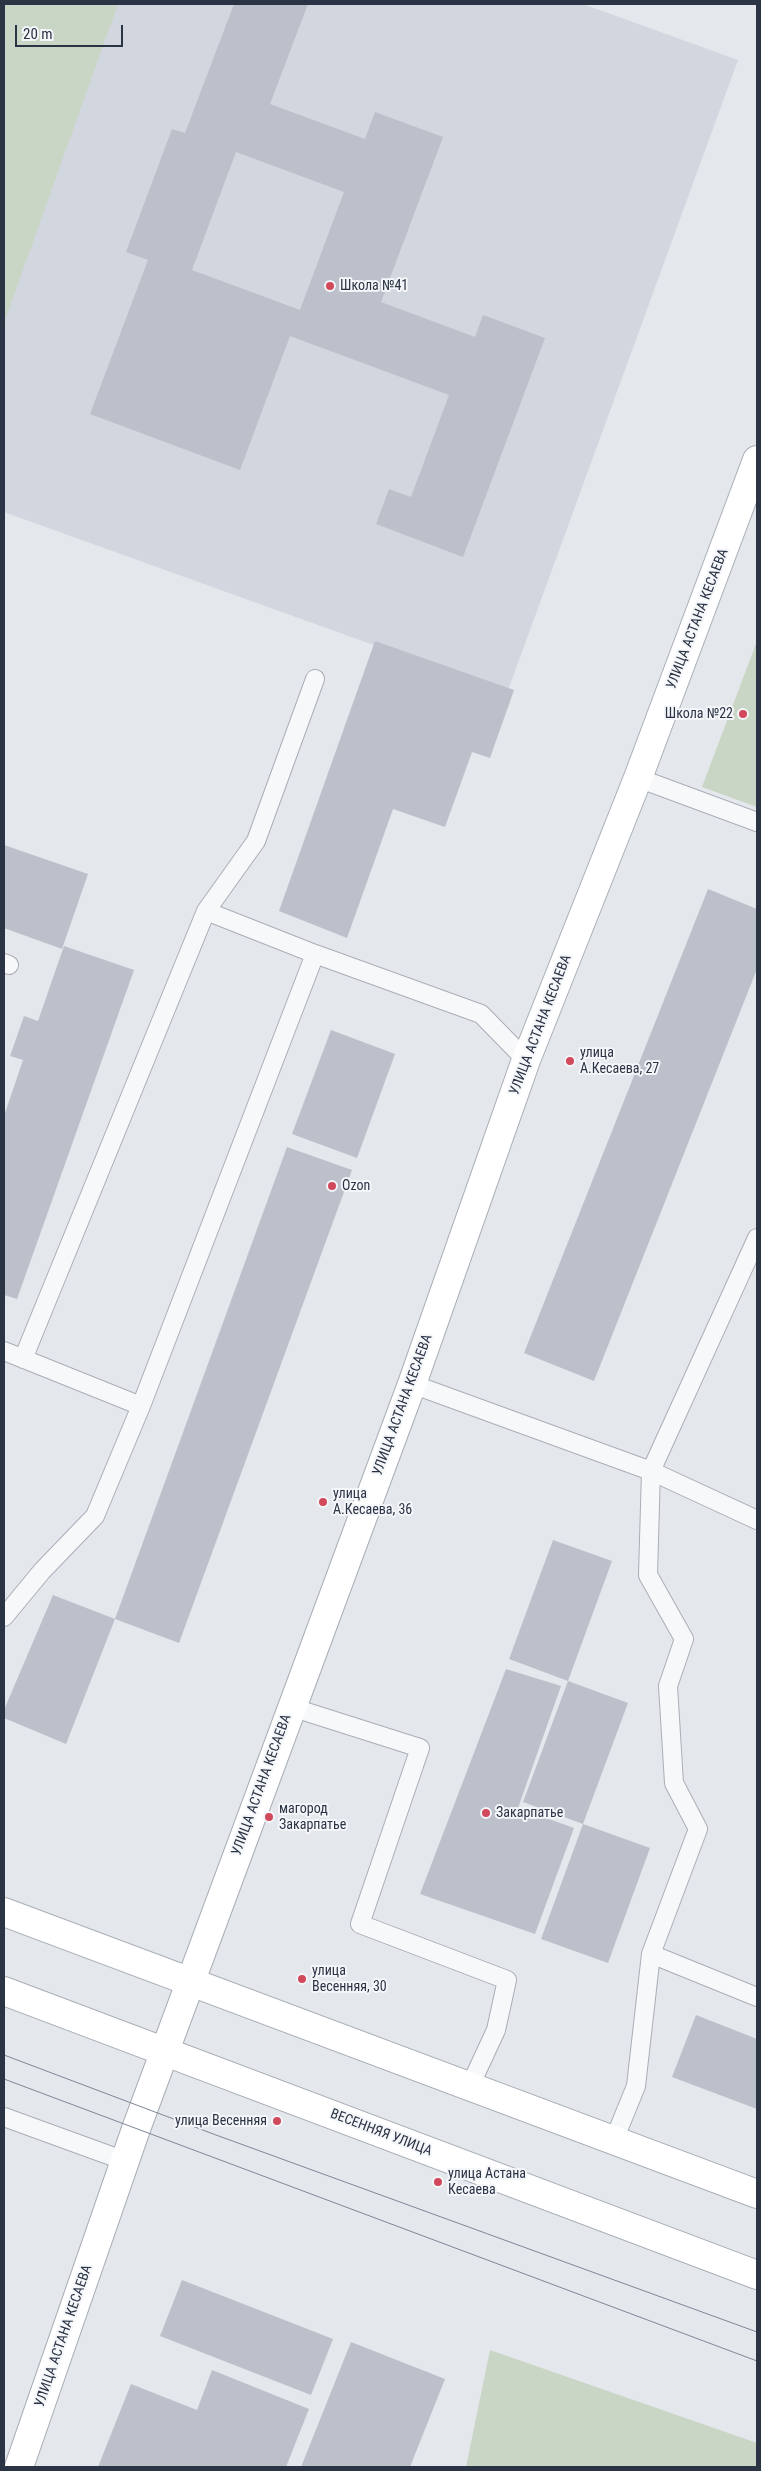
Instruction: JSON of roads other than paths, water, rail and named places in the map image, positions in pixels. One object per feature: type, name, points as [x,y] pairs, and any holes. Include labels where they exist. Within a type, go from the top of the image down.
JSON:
[{"type":"street","name":"УЛИЦА АСТАНА КЕСАЕВА","points":[[19,2467],[125,2162],[291,1707],[412,1384],[526,1060],[638,778],[757,460]]},
{"type":"street","points":[[4,1912],[757,2194]]},
{"type":"street","name":"ВЕСЕННЯЯ УЛИЦА","points":[[4,1991],[757,2275]]},
{"type":"lane","points":[[23,1358],[206,911],[256,841],[316,679]]},
{"type":"lane","points":[[638,778],[757,822]]},
{"type":"lane","points":[[206,911],[315,954],[481,1014],[526,1060]]},
{"type":"lane","points":[[4,1617],[42,1572],[95,1516],[142,1406],[315,954]]},
{"type":"lane","points":[[614,2140],[636,2086],[651,1954],[698,1829],[674,1783],[668,1686],[684,1639],[648,1576],[651,1472],[757,1238]]},
{"type":"lane","points":[[4,1351],[142,1406]]},
{"type":"lane","points":[[412,1384],[651,1472],[757,1520]]},
{"type":"lane","points":[[291,1707],[420,1748],[360,1924],[507,1980],[496,2030],[470,2086]]},
{"type":"lane","points":[[651,1954],[757,1997]]},
{"type":"lane","points":[[4,2117],[125,2162]]},
{"type":"tram line","points":[[4,2055],[216,2135],[757,2332]]},
{"type":"tram line","points":[[4,2079],[757,2361]]},
{"type":"place","name":"Школа №41","points":[[330,286]]},
{"type":"place","name":"Школа №22","points":[[743,714]]},
{"type":"place","name":"улица А.Кесаева, 27","points":[[570,1061]]},
{"type":"place","name":"Ozon","points":[[332,1186]]},
{"type":"place","name":"улица А.Кесаева, 36","points":[[323,1502]]},
{"type":"place","name":"Закарпатье","points":[[486,1813]]},
{"type":"place","name":"магород Закарпатье","points":[[269,1817]]},
{"type":"place","name":"улица Весенняя, 30","points":[[302,1979]]},
{"type":"place","name":"улица Весенняя","points":[[277,2121]]},
{"type":"place","name":"улица Астана Кесаева","points":[[438,2182]]}]
